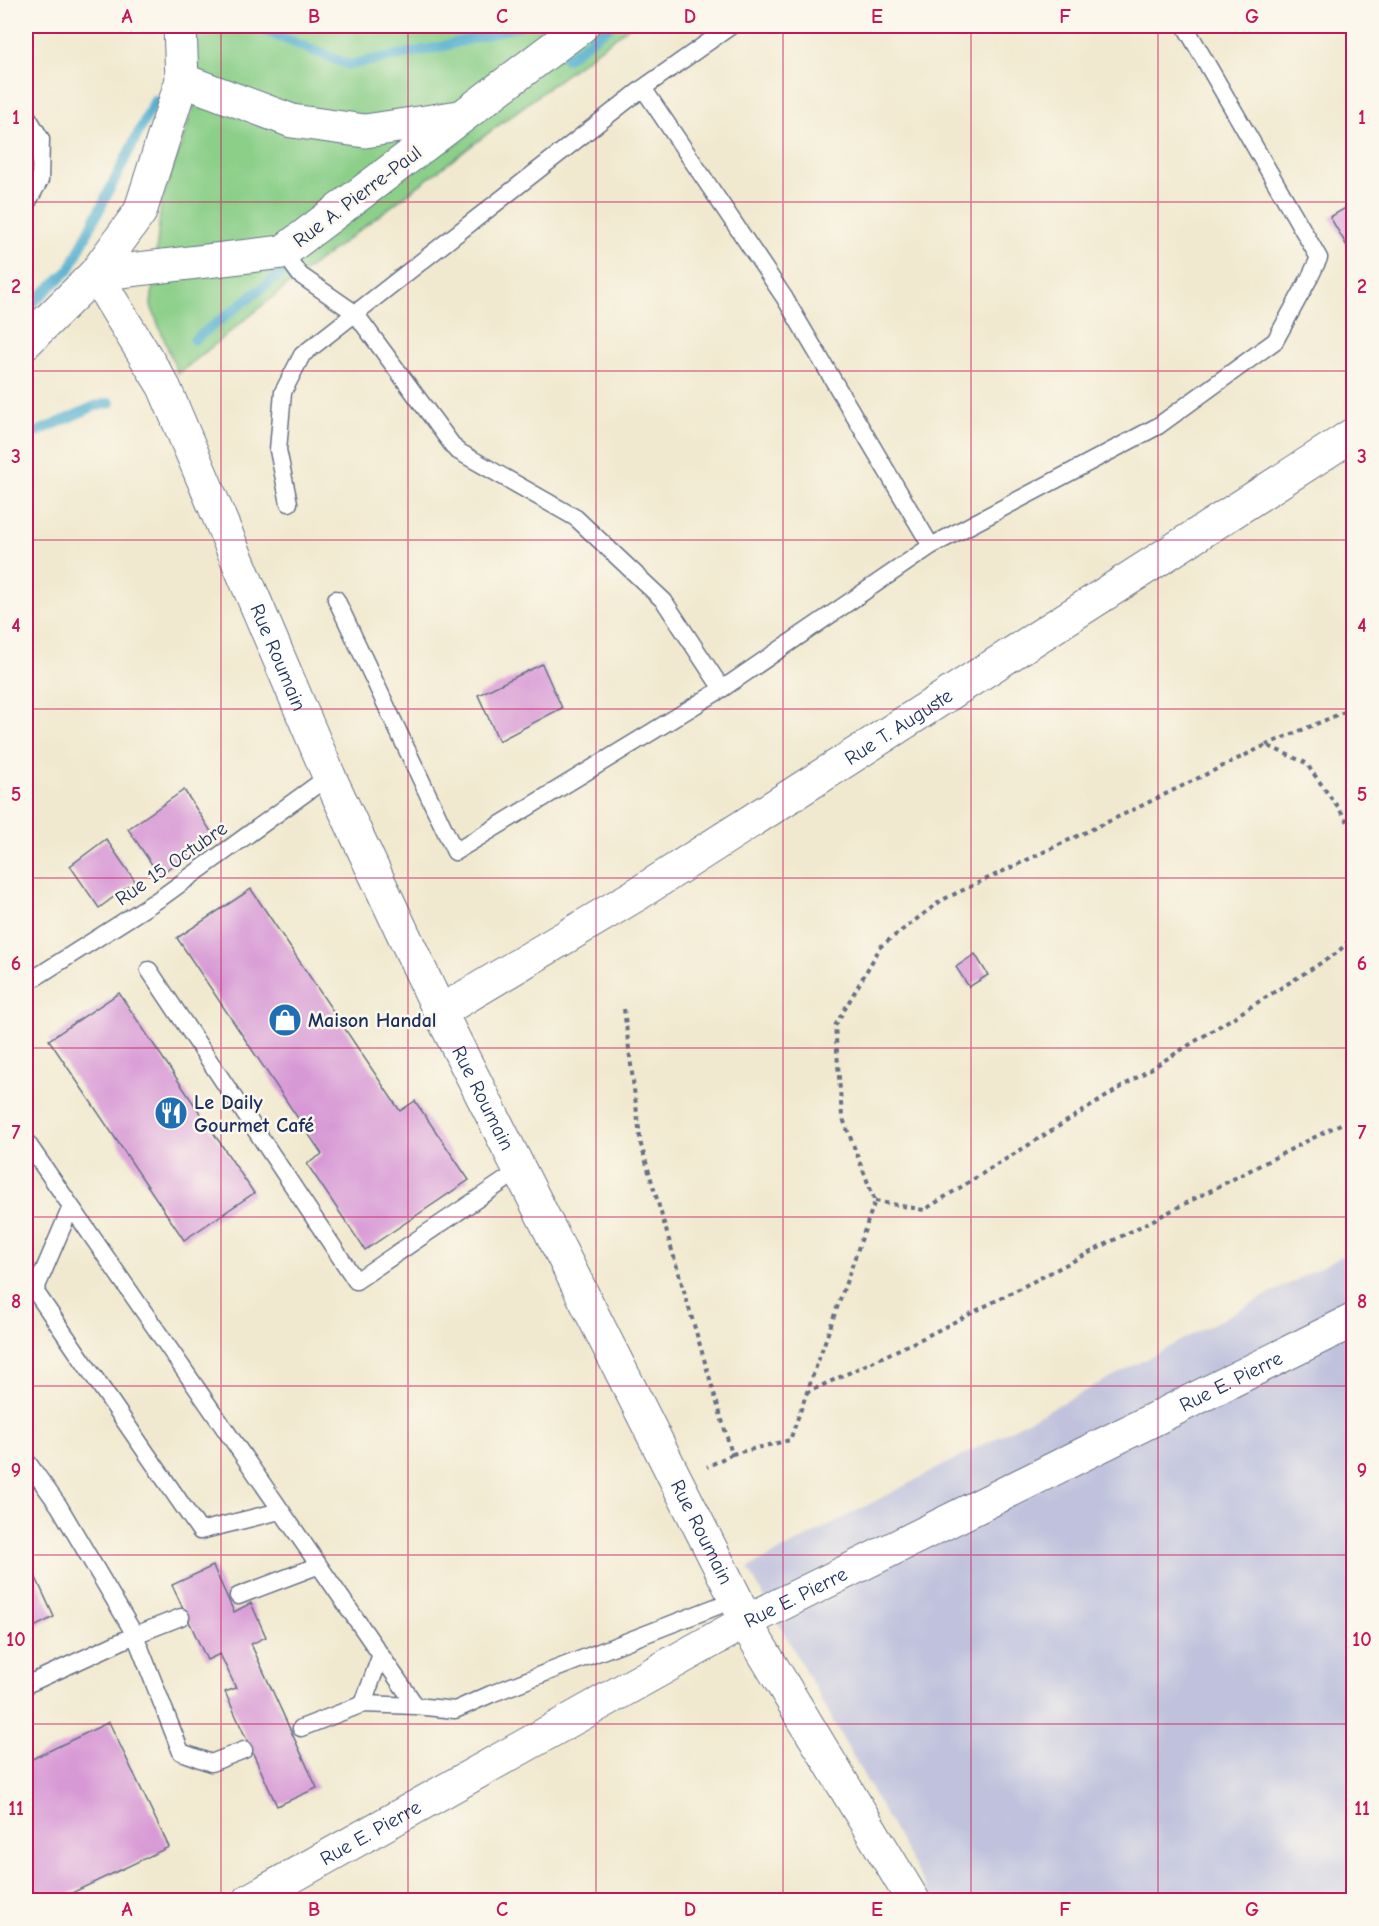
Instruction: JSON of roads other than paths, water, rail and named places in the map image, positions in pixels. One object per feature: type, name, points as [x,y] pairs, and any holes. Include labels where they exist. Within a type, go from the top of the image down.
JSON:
[{"type":"street","points":[[26,342],[95,274],[140,212],[182,80],[180,26]]},
{"type":"street","name":"Rue A. Pierre-Paul","points":[[95,274],[284,252],[582,26]]},
{"type":"street","points":[[182,80],[292,121],[365,131],[462,116]]},
{"type":"street","name":"Rue Roumain","points":[[95,274],[164,387],[328,776],[440,1012],[740,1610],[913,1900]]},
{"type":"street","name":"Rue T. Auguste","points":[[440,1012],[636,895],[1353,434]]},
{"type":"street","name":"Rue E. Pierre","points":[[250,1900],[740,1610],[1353,1320]]},
{"type":"lane","points":[[289,503],[278,450],[283,392],[302,356],[643,88],[731,26]]},
{"type":"lane","points":[[336,599],[455,852],[722,689],[931,546],[1158,426],[1275,341],[1319,258],[1185,26]]},
{"type":"lane","points":[[643,88],[784,297],[931,546]]},
{"type":"lane","points":[[26,114],[41,139],[40,180],[26,205]]},
{"type":"lane","points":[[284,252],[300,275],[355,313],[456,450],[576,518],[664,601],[722,689]]},
{"type":"lane","name":"Rue 15 Octubre","points":[[33,979],[162,897],[328,776]]},
{"type":"lane","points":[[148,970],[356,1281],[520,1170]]},
{"type":"lane","points":[[26,1141],[317,1566],[416,1706]]},
{"type":"lane","points":[[71,1207],[35,1292],[48,1311],[200,1531],[280,1511]]},
{"type":"lane","points":[[26,1460],[59,1506],[135,1635],[181,1752],[211,1763],[244,1750]]},
{"type":"lane","points":[[238,1596],[317,1566]]},
{"type":"lane","points":[[301,1728],[363,1704],[455,1710],[491,1694],[740,1610]]},
{"type":"lane","points":[[26,1685],[135,1635],[181,1617]]},
{"type":"lane","points":[[363,1704],[380,1657]]},
{"type":"waterway","points":[[216,28],[224,26]]},
{"type":"waterway","points":[[253,26],[349,65],[440,47],[519,26]]},
{"type":"waterway","points":[[566,59],[610,26]]},
{"type":"waterway","points":[[26,309],[69,270],[155,100]]},
{"type":"waterway","points":[[194,340],[282,273]]},
{"type":"waterway","points":[[26,437],[95,406],[110,403]]},
{"type":"place","name":"Maison Handal","points":[[285,1020]]},
{"type":"place","name":"Le Daily Gourmet Café","points":[[171,1113]]}]
